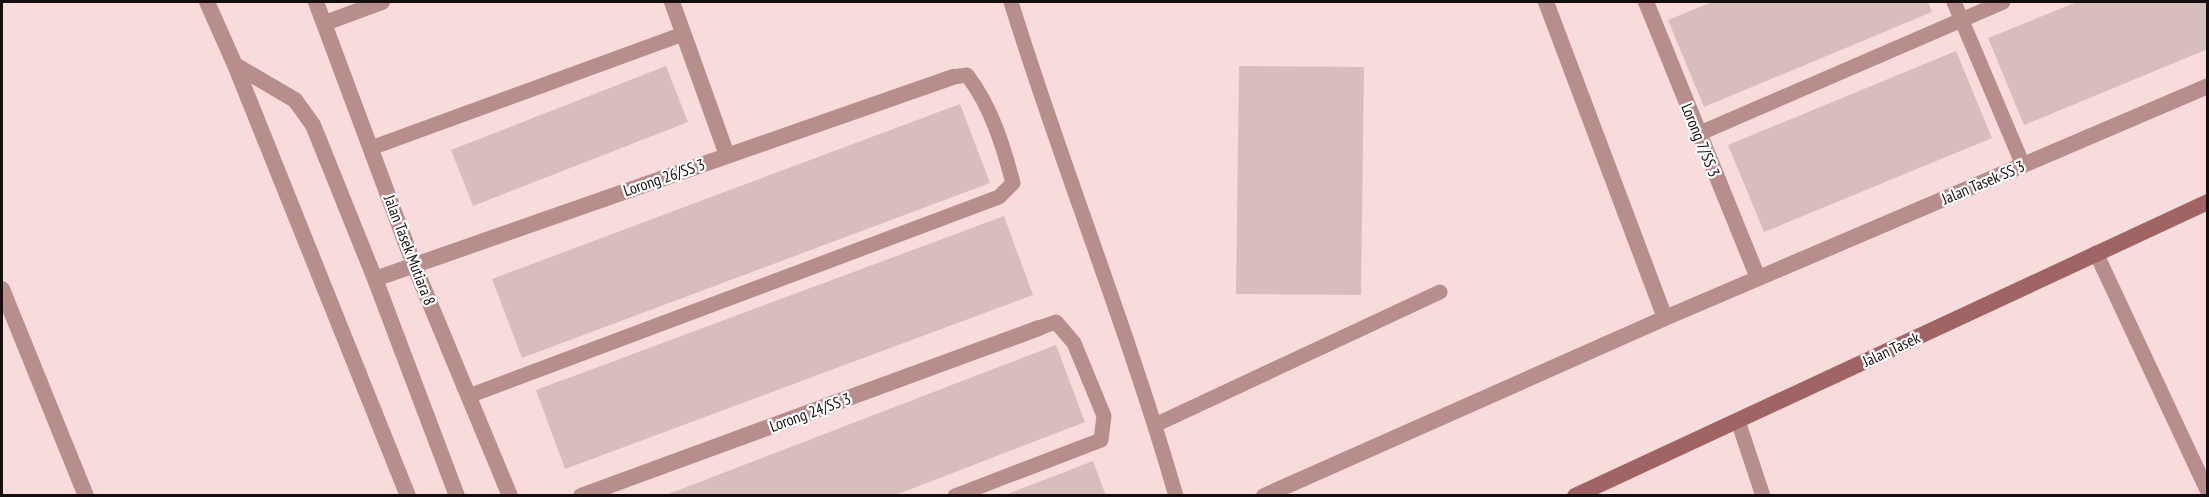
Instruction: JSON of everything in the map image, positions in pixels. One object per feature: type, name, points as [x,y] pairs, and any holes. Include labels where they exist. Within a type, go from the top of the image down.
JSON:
[{"type":"main road","name":"Jalan Tasek","points":[[1575,495],[2208,201]]},
{"type":"street","points":[[207,2],[235,65],[408,495]]},
{"type":"street","name":"Jalan Tasek Mutiara 8","points":[[316,2],[414,265],[510,495]]},
{"type":"street","points":[[325,23],[382,2]]},
{"type":"street","points":[[672,2],[727,155]]},
{"type":"street","points":[[1546,2],[1665,318]]},
{"type":"street","name":"Lorong 7/SS 3","points":[[1646,2],[1758,278]]},
{"type":"street","points":[[235,65],[295,100],[313,125],[375,279],[457,495]]},
{"type":"street","name":"Lorong 26/SS 3","points":[[375,279],[952,77]]},
{"type":"street","name":"Jalan Tasek SS 3","points":[[1264,495],[1665,318],[2208,86]]},
{"type":"street","points":[[2,289],[86,495]]},
{"type":"street","name":"Lorong 24/SS 3","points":[[581,495],[1039,328]]},
{"type":"lane","points":[[1011,2],[1036,83],[1155,425],[1176,495]]},
{"type":"lane","points":[[1954,2],[2023,165]]},
{"type":"lane","points":[[1698,134],[2003,2]]},
{"type":"lane","points":[[371,148],[683,34]]},
{"type":"lane","points":[[469,396],[999,197],[1013,183],[992,119],[979,90],[967,75],[952,77]]},
{"type":"lane","points":[[2096,253],[2208,492]]},
{"type":"lane","points":[[1155,425],[1440,292]]},
{"type":"lane","points":[[955,495],[1101,440],[1104,416],[1074,343],[1056,322],[1039,328]]},
{"type":"lane","points":[[1738,421],[1763,495]]},
{"type":"building","points":[[1712,2],[1928,2],[1932,12],[1704,107],[1668,20]]},
{"type":"building","points":[[2077,2],[2208,2],[2208,49],[2024,125],[1988,38]]},
{"type":"building","points":[[1956,51],[1992,138],[1764,232],[1728,145]]},
{"type":"building","points":[[666,66],[688,122],[473,206],[451,150]]},
{"type":"building","points":[[1239,66],[1364,67],[1361,295],[1236,294]]},
{"type":"building","points":[[960,104],[990,183],[522,358],[492,279]]},
{"type":"building","points":[[1004,216],[1033,295],[565,469],[536,390]]},
{"type":"building","points":[[1056,345],[1085,422],[893,496],[663,496]]},
{"type":"building","points":[[1093,461],[1106,496],[1005,496],[1005,495]]}]
